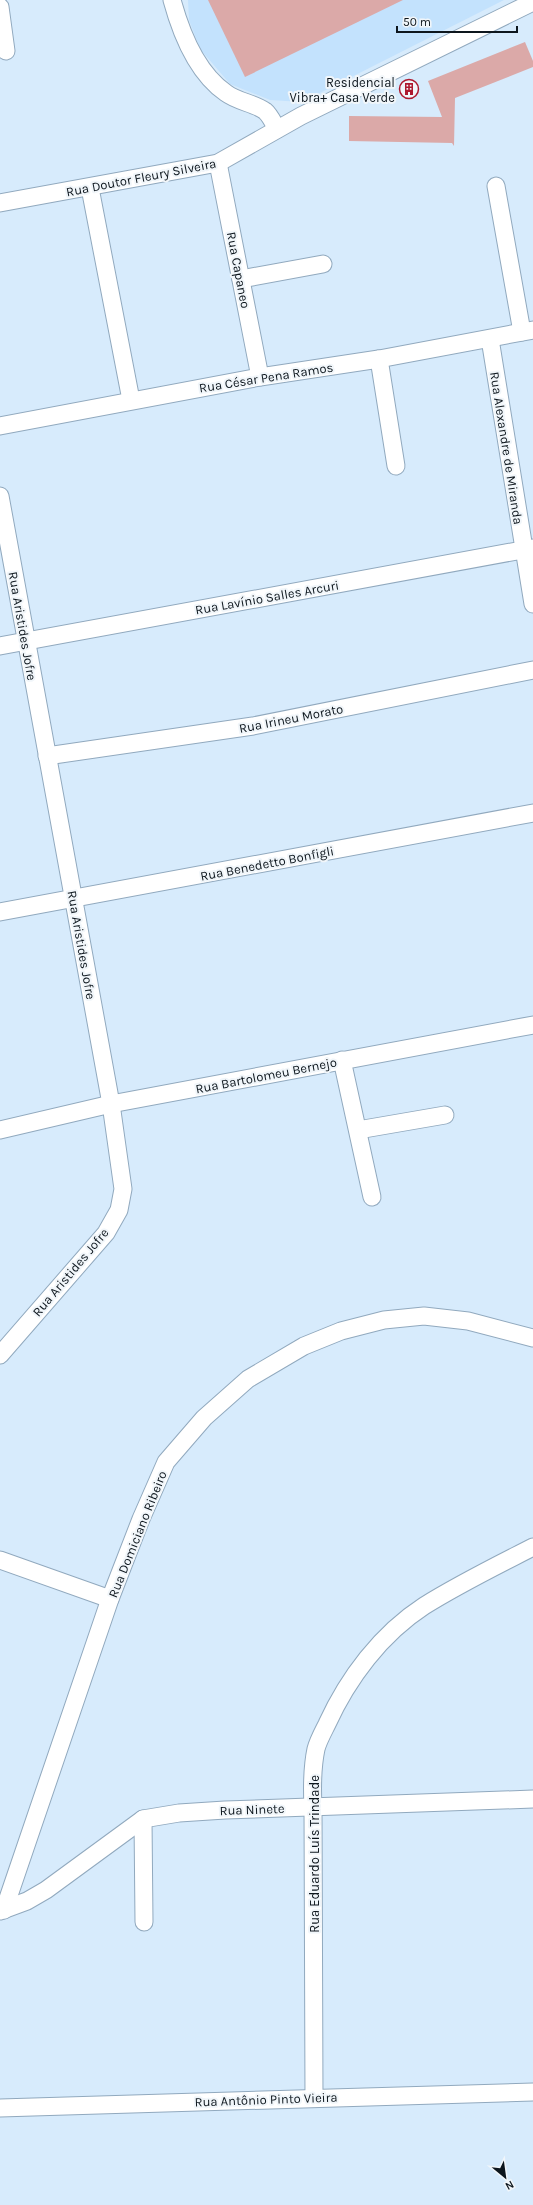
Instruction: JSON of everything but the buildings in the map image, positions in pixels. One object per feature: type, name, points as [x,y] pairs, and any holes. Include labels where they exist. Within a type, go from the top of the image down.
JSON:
[{"type":"street","points":[[172,0],[179,25],[191,52],[206,72],[226,94],[266,111],[277,129]]},
{"type":"street","name":"Rua Doutor Fleury Silveira","points":[[0,203],[90,188],[218,163],[277,129],[533,2]]},
{"type":"street","points":[[0,7],[6,51]]},
{"type":"street","name":"Rua Capaneo","points":[[218,163],[260,377]]},
{"type":"street","points":[[496,186],[528,331]]},
{"type":"street","points":[[90,188],[131,400]]},
{"type":"street","points":[[241,280],[323,264]]},
{"type":"street","name":"Rua César Pena Ramos","points":[[0,426],[131,400],[260,377],[379,359],[528,331]]},
{"type":"street","name":"Rua Alexandre de Miranda","points":[[490,339],[528,549],[533,604]]},
{"type":"street","points":[[379,359],[396,466]]},
{"type":"street","name":"Rua Aristides Jofre","points":[[0,496],[111,1104],[123,1189],[118,1210],[106,1233],[0,1355]]},
{"type":"street","name":"Rua Lavínio Salles Arcuri","points":[[0,646],[528,549]]},
{"type":"street","name":"Rua Irineu Morato","points":[[47,756],[254,726],[533,670]]},
{"type":"street","name":"Rua Benedetto Bonfigli","points":[[0,912],[533,813]]},
{"type":"street","name":"Rua Bartolomeu Bernejo","points":[[0,1130],[111,1104],[533,1025]]},
{"type":"street","points":[[342,1060],[372,1197]]},
{"type":"street","points":[[358,1130],[445,1116]]},
{"type":"street","name":"Rua Domiciano Ribeiro","points":[[2,1911],[110,1599],[141,1519],[166,1462],[204,1418],[248,1379],[304,1346],[341,1331],[384,1320],[424,1316],[468,1321],[533,1338]]},
{"type":"street","name":"Rua Eduardo Luís Trindade","points":[[314,2098],[313,1807],[311,1784],[316,1748],[337,1703],[360,1666],[386,1638],[423,1607],[464,1583],[533,1547]]},
{"type":"street","points":[[0,1560],[110,1599]]},
{"type":"street","name":"Rua Ninete","points":[[2,1911],[46,1890],[143,1819],[179,1813],[533,1799]]},
{"type":"street","points":[[143,1819],[144,1922]]},
{"type":"street","name":"Rua Antônio Pinto Vieira","points":[[0,2108],[533,2092]]},
{"type":"shaded area","points":[[188,0],[504,0],[302,102],[270,100],[230,84],[200,49],[189,20]]},
{"type":"place","name":"Residencial Vibra+ Casa Verde","points":[[409,89]]}]
